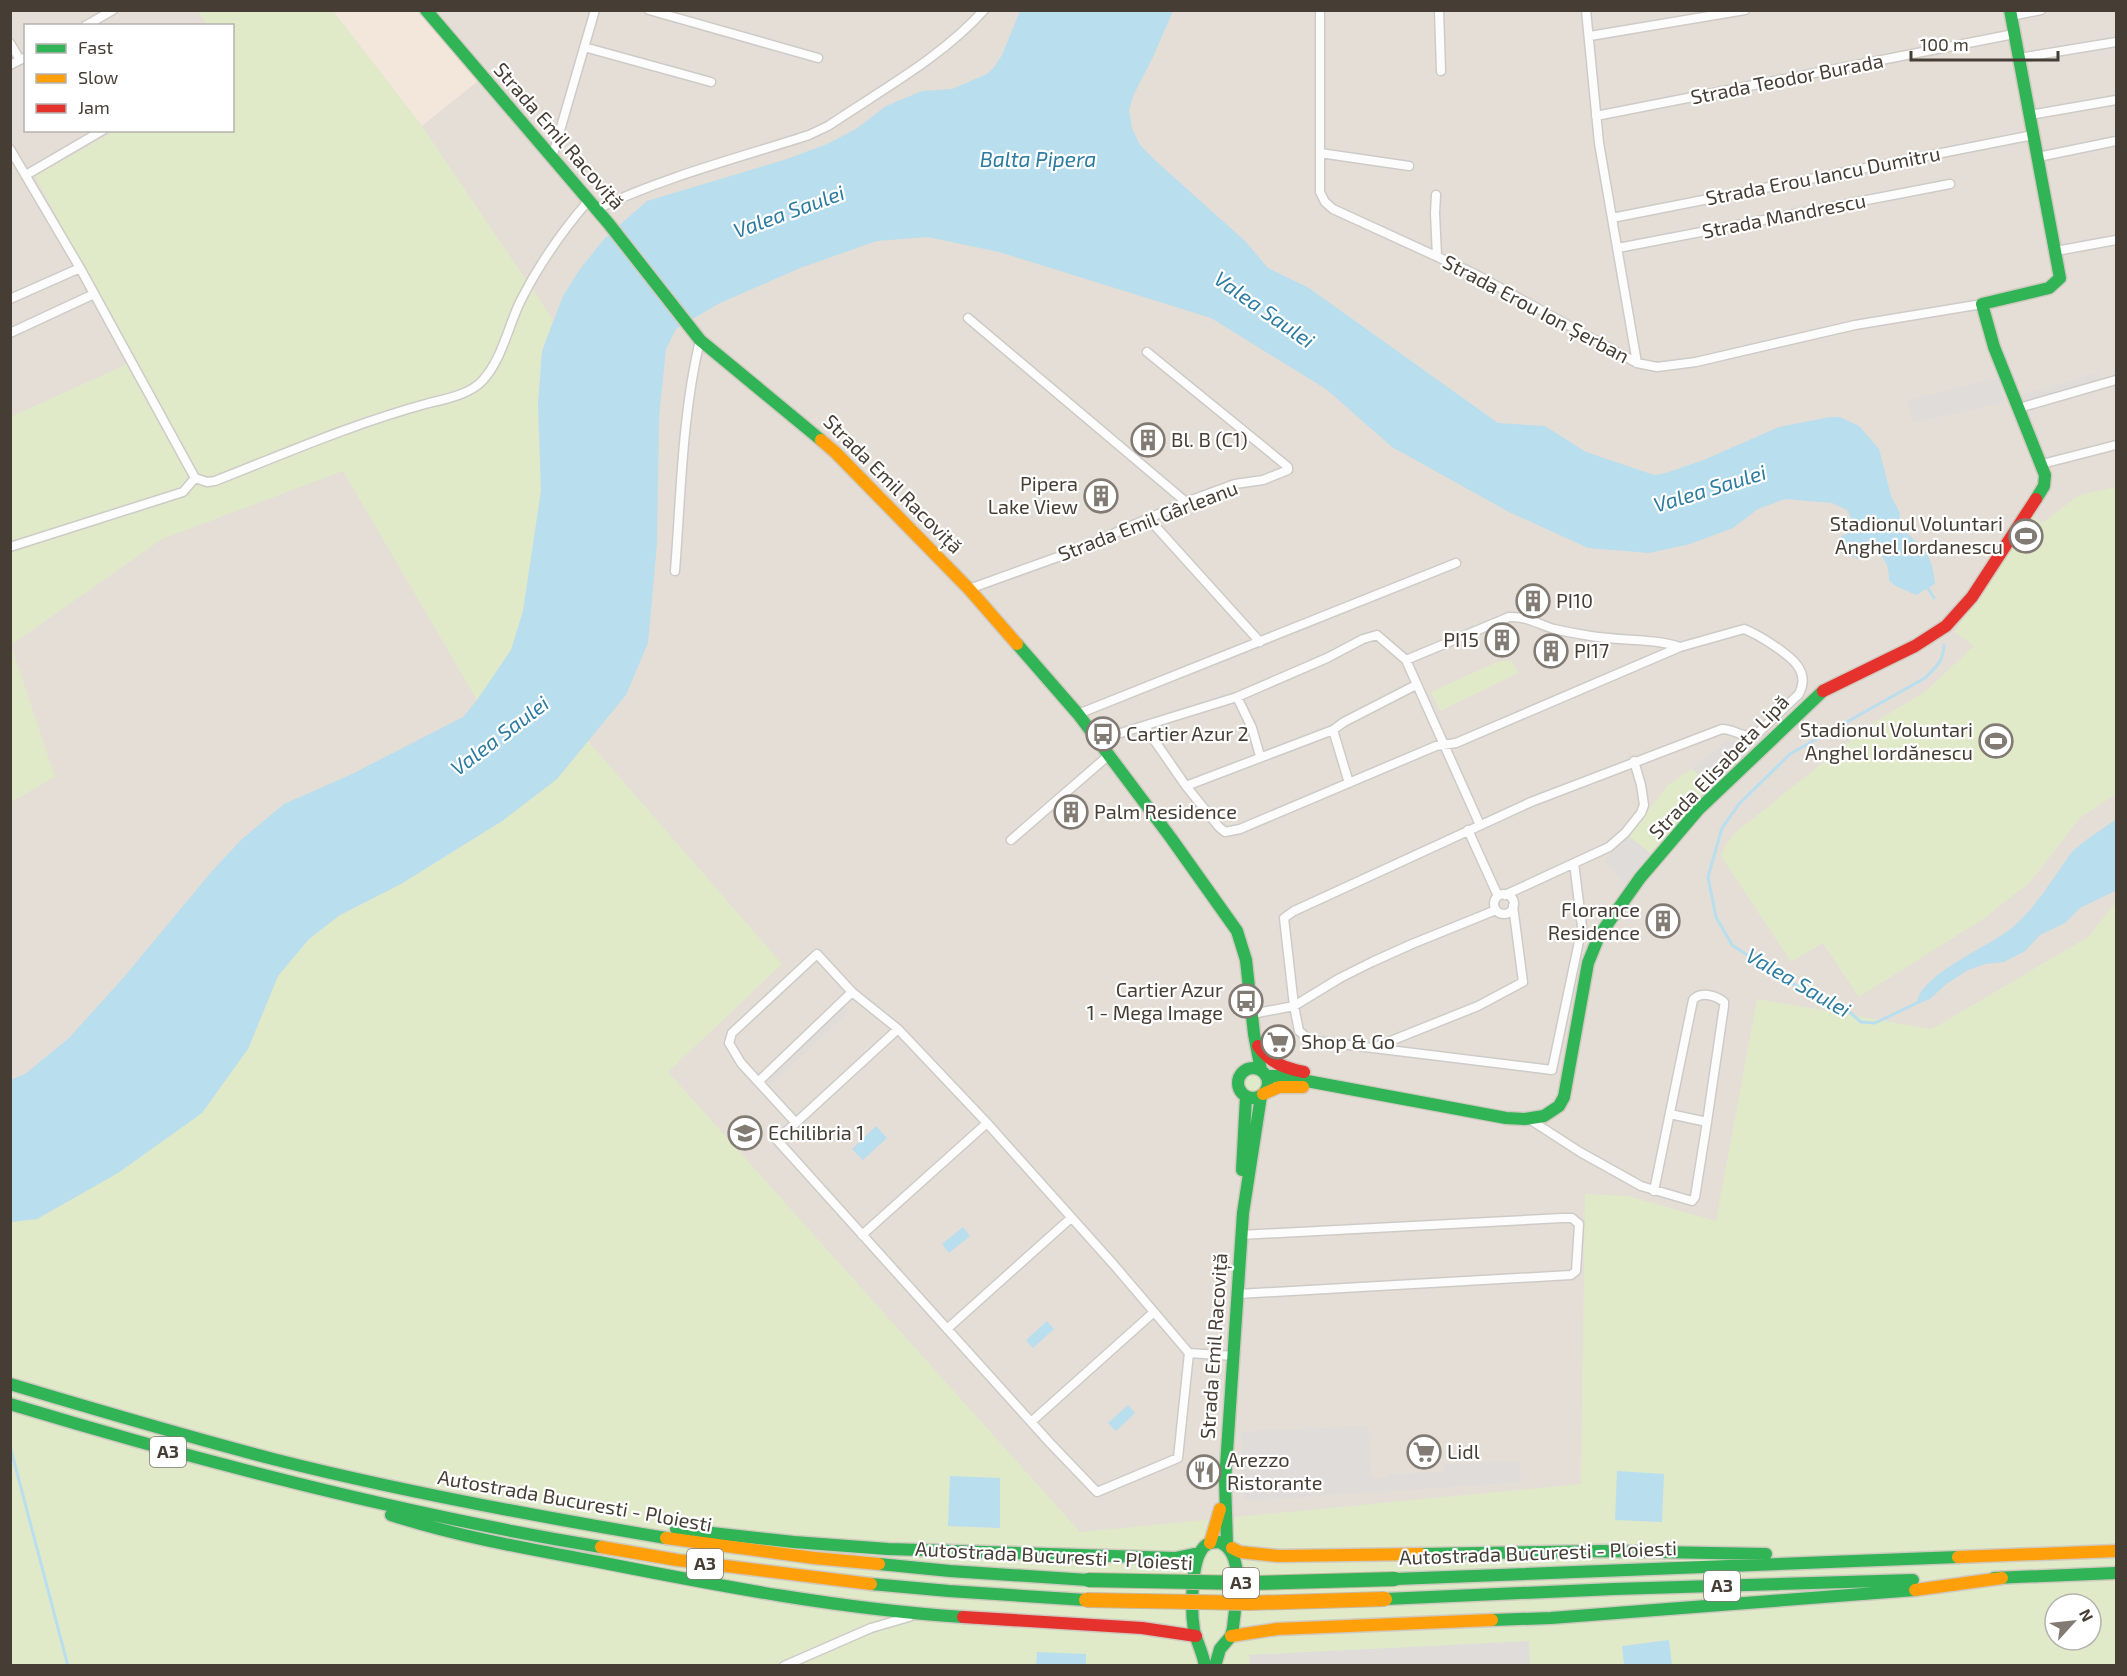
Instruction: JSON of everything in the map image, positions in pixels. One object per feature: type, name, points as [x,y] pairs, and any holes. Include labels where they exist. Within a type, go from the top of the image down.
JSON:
[{"type":"main road","name":"Strada Emil Racoviță","points":[[430,13],[609,224],[700,340],[835,452],[969,589],[1078,714],[1237,932],[1246,960],[1256,1039],[1251,1045],[1259,1071],[1268,1086],[1262,1095],[1243,1213],[1225,1481],[1219,1515],[1210,1543]]},
{"type":"main road","points":[[2011,13],[2060,278],[2054,285],[1982,304],[1994,347],[2042,464]]},
{"type":"main road","name":"Strada Elisabeta Lipă","points":[[1259,1071],[1470,1113],[1529,1119],[1552,1112],[1560,1106],[1564,1097],[1588,963],[1593,948],[1599,936],[1641,878],[1698,810],[1817,695],[1915,646],[1947,626],[1972,597],[2037,498],[2045,480],[2042,464]]},
{"type":"main road","points":[[1256,1039],[1266,1057],[1279,1066],[1372,1089],[1378,1095]]},
{"type":"main road","name":"Strada Emil Racoviță","points":[[1243,1213],[1241,1193],[1246,1096],[1240,1090],[1238,1081],[1242,1073],[1259,1071]]},
{"type":"main road","name":"Strada Elisabeta Lipă","points":[[1262,1095],[1279,1087],[1293,1086],[1362,1098],[1378,1095]]},
{"type":"main road","points":[[1246,1096],[1251,1098],[1262,1095]]},
{"type":"main road","name":"Autostrada Bucuresti - Ploiesti","points":[[10,1384],[226,1448],[362,1482],[516,1513],[668,1539],[861,1564],[984,1574],[1088,1580],[1250,1583],[2116,1551]]},
{"type":"main road","name":"Autostrada Bucuresti - Ploiesti","points":[[10,1404],[174,1454],[328,1494],[522,1535],[706,1564],[916,1589],[1086,1600],[1250,1603],[2116,1573]]},
{"type":"main road","name":"Strada Emil Racoviță","points":[[1215,1665],[1234,1619],[1237,1567],[1229,1546],[1225,1481]]},
{"type":"main road","points":[[328,1494],[419,1525],[722,1585],[918,1614],[1159,1628],[1197,1638],[1208,1646],[1254,1631],[1277,1629],[1551,1618],[1916,1590],[2002,1578]]},
{"type":"main road","points":[[516,1513],[596,1519],[794,1542],[888,1549],[1175,1558],[1199,1553],[1210,1543],[1216,1541],[1240,1552],[1278,1556],[1622,1551],[1791,1555],[1849,1561]]},
{"type":"main road","points":[[1199,1553],[1195,1570],[1193,1620],[1205,1665]]},
{"type":"street","points":[[88,24],[113,10]]},
{"type":"street","points":[[552,158],[595,10]]},
{"type":"street","points":[[649,10],[818,58]]},
{"type":"street","points":[[10,148],[80,268],[195,477],[207,482],[215,481],[321,438],[371,420],[441,400],[478,385],[499,354],[526,290],[571,220],[593,205],[617,200],[686,174],[809,135],[945,47],[969,27],[984,10]]},
{"type":"street","name":"Strada Erou Ion Șerban","points":[[1320,10],[1320,192],[1324,202],[1333,209],[1475,274],[1637,363],[1657,367],[1696,362],[1855,325],[1982,304]]},
{"type":"street","points":[[1439,10],[1441,71]]},
{"type":"street","points":[[1586,10],[1596,116],[1637,363]]},
{"type":"street","points":[[1590,36],[1744,10]]},
{"type":"street","points":[[2011,13],[2041,10]]},
{"type":"street","name":"Strada Teodor Burada","points":[[1596,116],[2014,34]]},
{"type":"street","points":[[2019,58],[2116,42]]},
{"type":"street","points":[[10,43],[23,58],[10,65]]},
{"type":"street","points":[[584,47],[711,82]]},
{"type":"street","points":[[2030,116],[2116,100]]},
{"type":"street","points":[[26,175],[100,132]]},
{"type":"street","name":"Strada Erou Iancu Dumitru","points":[[1612,218],[2033,135]]},
{"type":"street","points":[[2038,157],[2116,141]]},
{"type":"street","points":[[1320,153],[1409,166]]},
{"type":"street","points":[[10,170],[20,165]]},
{"type":"street","name":"Strada Mandrescu","points":[[1618,248],[1950,184]]},
{"type":"street","points":[[1436,195],[1437,256]]},
{"type":"street","points":[[2056,251],[2116,240]]},
{"type":"street","points":[[10,299],[80,268]]},
{"type":"street","points":[[10,333],[94,294]]},
{"type":"street","points":[[968,318],[1186,502]]},
{"type":"street","points":[[675,571],[685,444],[700,340]]},
{"type":"street","name":"Strada Emil Gârleanu","points":[[969,589],[1069,553],[1186,502],[1235,484],[1263,480],[1288,469],[1147,352]]},
{"type":"street","points":[[2019,408],[2116,380]]},
{"type":"street","points":[[2042,464],[2116,445]]},
{"type":"street","points":[[10,547],[183,492],[195,477]]},
{"type":"street","points":[[1148,518],[1260,642]]},
{"type":"street","points":[[1078,714],[1456,563]]},
{"type":"street","points":[[1406,660],[1509,617],[1522,617],[1555,629],[1595,637],[1664,642],[1680,647]]},
{"type":"street","points":[[1145,727],[1186,786],[1219,827],[1226,832],[1240,829],[1436,746],[1456,743],[1680,647],[1744,629],[1753,632],[1792,658],[1801,671],[1803,686],[1799,694],[1756,735],[1741,735],[1729,729],[1722,729],[1634,761],[1530,802],[1294,910],[1284,918],[1299,1031],[1316,1041],[1552,1070],[1582,927],[1574,862]]},
{"type":"street","points":[[1098,740],[1238,697],[1327,658],[1363,639],[1377,635],[1406,660],[1480,825]]},
{"type":"street","points":[[1186,786],[1333,730],[1416,685]]},
{"type":"street","points":[[1238,697],[1252,728],[1260,756]]},
{"type":"street","points":[[1333,730],[1349,783]]},
{"type":"street","points":[[1011,840],[1109,755]]},
{"type":"street","points":[[1513,906],[1510,912],[1504,914],[1496,910],[1494,905],[1501,895],[1609,847],[1625,833],[1641,813],[1644,805],[1634,761]]},
{"type":"street","points":[[1468,830],[1501,895]]},
{"type":"street","points":[[1373,1048],[1478,1006],[1523,982],[1511,897],[1501,895]]},
{"type":"street","points":[[1252,1014],[1294,1006],[1340,978],[1382,958],[1496,910]]},
{"type":"street","name":"Strada Emil Racoviță","points":[[796,1123],[741,1063],[729,1043],[732,1033],[817,954],[852,992],[898,1029],[987,1123],[1192,1353],[1178,1458],[1097,1492],[777,1140],[796,1123],[898,1029]]},
{"type":"street","points":[[759,1081],[852,992]]},
{"type":"street","points":[[1529,1119],[1580,1152],[1641,1186],[1654,1191],[1692,1201],[1695,1197],[1724,1006],[1724,1002],[1720,999],[1702,994],[1693,1000],[1654,1191]]},
{"type":"street","points":[[1670,1114],[1707,1122]]},
{"type":"street","points":[[862,1235],[987,1123]]},
{"type":"street","points":[[947,1329],[1071,1218]]},
{"type":"street","points":[[1238,1294],[1571,1275],[1576,1271],[1579,1224],[1572,1218],[1562,1218],[1241,1235]]},
{"type":"street","points":[[1031,1422],[1154,1312]]},
{"type":"street","points":[[1192,1353],[1234,1356]]},
{"type":"street","points":[[784,1665],[871,1628],[918,1614]]},
{"type":"shaded area","points":[[11,11],[2116,11],[2116,1562],[1362,1590],[11,1393]]},
{"type":"shaded area","points":[[333,11],[436,11],[488,73],[422,126]]},
{"type":"shaded area","points":[[2098,373],[2101,384],[2026,406],[2022,395]]},
{"type":"shaded area","points":[[1999,378],[2004,402],[1913,423],[1907,400]]},
{"type":"shaded area","points":[[1728,740],[1747,753],[1712,787],[1692,769]]},
{"type":"shaded area","points":[[1628,836],[1650,853],[1625,885],[1604,860]]},
{"type":"shaded area","points":[[843,1004],[849,1011],[770,1086],[764,1079]]},
{"type":"shaded area","points":[[1368,1426],[1371,1478],[1387,1478],[1388,1474],[1444,1472],[1444,1464],[1519,1462],[1521,1482],[1245,1501],[1241,1432]]},
{"type":"shaded area","points":[[1529,1641],[1530,1665],[1250,1665],[1249,1655]]},
{"type":"green space","points":[[198,11],[333,11],[422,126],[553,320],[542,351],[538,404],[541,491],[523,611],[511,650],[477,700],[343,471],[162,539],[11,645],[55,777],[11,802],[10,417],[134,361],[35,176],[113,132],[234,132],[234,24],[206,24]]},
{"type":"green space","points":[[2116,487],[2116,794],[2080,818],[2030,882],[1983,919],[1859,997],[1823,943],[1791,962],[1721,856],[1725,846],[1735,833],[1870,725],[1926,691],[1974,646],[1955,632],[2028,514],[2042,523],[2079,495]]},
{"type":"green space","points":[[1499,661],[1512,661],[1518,673],[1440,711],[1431,692]]},
{"type":"green space","points":[[588,741],[782,964],[668,1072],[1080,1532],[1581,1484],[1585,1194],[1628,1196],[1716,1221],[1757,999],[1932,1029],[2088,937],[2116,902],[2116,1665],[11,1665],[10,1222],[37,1219],[248,1049],[278,976],[309,939],[340,915],[401,884],[502,821],[557,779]]},
{"type":"green space","points":[[1692,769],[1712,787],[1650,853],[1628,836],[1668,785]]},
{"type":"green space","points":[[1253,1073],[1260,1076],[1263,1083],[1260,1090],[1253,1093],[1246,1090],[1243,1083],[1246,1076]]},
{"type":"water","name":"Balta Pipera","points":[[1020,11],[1173,11],[1134,94],[1129,110],[1132,128],[1140,145],[1245,241],[1268,268],[1309,288],[1498,423],[1545,426],[1586,452],[1654,475],[1706,459],[1779,427],[1840,417],[1859,426],[1879,449],[1891,496],[1900,513],[1899,526],[1920,545],[1928,557],[1935,584],[1916,595],[1894,585],[1889,580],[1886,563],[1875,550],[1857,559],[1846,551],[1840,543],[1841,536],[1852,532],[1851,517],[1847,510],[1832,503],[1785,499],[1758,509],[1733,528],[1690,544],[1649,553],[1588,548],[1509,512],[1392,447],[1326,389],[1211,318],[999,252],[928,237],[877,241],[800,268],[718,304],[676,329],[666,349],[659,417],[657,544],[648,643],[626,695],[557,779],[502,821],[401,884],[340,915],[309,939],[278,976],[248,1049],[202,1113],[118,1173],[37,1219],[11,1222],[10,1080],[25,1074],[69,1038],[242,839],[284,804],[352,774],[463,717],[511,650],[523,611],[541,491],[538,404],[542,351],[563,296],[580,269],[605,238],[647,201],[787,159],[827,144],[856,129],[886,106],[922,91],[952,89],[987,74],[1002,55]]},
{"type":"water","points":[[2116,819],[2115,891],[2080,908],[2065,923],[2040,935],[2025,951],[2004,962],[1985,964],[1968,970],[1945,985],[1930,999],[1917,1004],[1920,993],[1941,973],[1998,938],[2017,923],[2034,905],[2073,851]]},
{"type":"water","points":[[876,1126],[887,1138],[863,1160],[852,1149]]},
{"type":"water","points":[[963,1227],[970,1236],[949,1253],[942,1244]]},
{"type":"water","points":[[1047,1321],[1054,1329],[1033,1348],[1026,1340]]},
{"type":"water","points":[[1128,1405],[1135,1413],[1116,1431],[1108,1423]]},
{"type":"water","points":[[1617,1471],[1664,1474],[1662,1522],[1615,1520]]},
{"type":"water","points":[[950,1476],[1000,1478],[1000,1528],[948,1526]]},
{"type":"water","points":[[1669,1640],[1672,1665],[1624,1665],[1622,1646]]},
{"type":"water","points":[[1037,1652],[1086,1654],[1086,1665],[1036,1665]]},
{"type":"waterway","name":"Valea Saulei","points":[[1927,587],[1934,598]]},
{"type":"waterway","name":"Valea Saulei","points":[[1919,1002],[1875,1023],[1861,1022],[1847,1010],[1809,993],[1732,945],[1716,917],[1708,877],[1722,828],[1739,804],[1790,754],[1925,678],[1939,663],[1944,645]]},
{"type":"waterway","points":[[10,1446],[68,1666]]},
{"type":"traffic: fast","points":[[426,10],[609,224],[700,340],[821,440]]},
{"type":"traffic: fast","points":[[2010,10],[2060,278],[2049,288],[1982,304],[1994,347],[2045,475],[2044,486],[2036,499]]},
{"type":"traffic: fast","points":[[1017,644],[1078,714],[1237,931],[1246,960],[1254,1034],[1261,1070]]},
{"type":"traffic: fast","points":[[1266,1076],[1280,1076],[1506,1118],[1525,1119],[1544,1116],[1559,1106],[1564,1097],[1588,963],[1599,936],[1640,878],[1698,810],[1823,691]]},
{"type":"traffic: fast","points":[[1253,1068],[1264,1072],[1268,1083],[1264,1094],[1253,1098],[1242,1094],[1238,1083],[1242,1072],[1253,1068]]},
{"type":"traffic: fast","points":[[1227,1544],[1225,1481],[1243,1213],[1261,1096]]},
{"type":"traffic: fast","points":[[1242,1170],[1246,1097]]},
{"type":"traffic: fast","points":[[10,1384],[207,1441],[322,1471],[469,1503],[666,1538]]},
{"type":"traffic: fast","points":[[10,1404],[156,1447],[378,1503],[601,1547]]},
{"type":"traffic: fast","points":[[391,1515],[494,1542],[735,1588],[871,1608],[963,1617]]},
{"type":"traffic: fast","points":[[676,1529],[794,1542],[888,1549],[1175,1558],[1199,1553]]},
{"type":"traffic: fast","points":[[1205,1666],[1194,1630],[1192,1611],[1194,1572],[1201,1551],[1208,1544],[1219,1542],[1228,1548],[1233,1557],[1237,1593],[1231,1636],[1220,1649],[1215,1666]]},
{"type":"traffic: fast","points":[[1421,1554],[1602,1551],[1766,1554]]},
{"type":"traffic: fast","points":[[1395,1579],[1958,1557]]},
{"type":"traffic: fast","points":[[879,1564],[1088,1580]]},
{"type":"traffic: fast","points":[[1994,1578],[2116,1573]]},
{"type":"traffic: fast","points":[[1088,1580],[1250,1583],[1395,1579]]},
{"type":"traffic: fast","points":[[1385,1599],[1913,1580]]},
{"type":"traffic: fast","points":[[871,1584],[1086,1600]]},
{"type":"traffic: fast","points":[[1492,1620],[1551,1618],[1915,1590]]},
{"type":"traffic: slow","points":[[821,440],[969,589],[1017,644]]},
{"type":"traffic: slow","points":[[1263,1094],[1279,1087],[1303,1087]]},
{"type":"traffic: slow","points":[[1210,1543],[1220,1509]]},
{"type":"traffic: slow","points":[[666,1538],[814,1558],[879,1564]]},
{"type":"traffic: slow","points":[[601,1547],[677,1560],[871,1584]]},
{"type":"traffic: slow","points":[[1232,1548],[1240,1552],[1278,1556],[1421,1554]]},
{"type":"traffic: slow","points":[[1958,1557],[2116,1551]]},
{"type":"traffic: slow","points":[[1915,1590],[2002,1578]]},
{"type":"traffic: slow","points":[[1086,1600],[1249,1603],[1385,1599]]},
{"type":"traffic: slow","points":[[1231,1636],[1277,1629],[1492,1620]]},
{"type":"traffic: jam","points":[[1823,691],[1915,646],[1946,626],[1972,597],[2036,499]]},
{"type":"traffic: jam","points":[[1258,1046],[1278,1064],[1304,1072]]},
{"type":"traffic: jam","points":[[963,1617],[1142,1628],[1196,1636]]},
{"type":"place","name":"Bl. B (C1)","points":[[1148,440]]},
{"type":"place","name":"Pipera Lake View","points":[[1101,496]]},
{"type":"place","name":"Stadionul Voluntari Anghel Iordanescu","points":[[2026,536]]},
{"type":"place","name":"PI10","points":[[1533,601]]},
{"type":"place","name":"PI15","points":[[1502,640]]},
{"type":"place","name":"PI17","points":[[1551,651]]},
{"type":"place","name":"Cartier Azur 2","points":[[1103,734]]},
{"type":"place","name":"Stadionul Voluntari Anghel Iordănescu","points":[[1996,741]]},
{"type":"place","name":"Palm Residence","points":[[1071,812]]},
{"type":"place","name":"Florance Residence","points":[[1663,921]]},
{"type":"place","name":"Cartier Azur 1 - Mega Image","points":[[1246,1001]]},
{"type":"place","name":"Shop & Go","points":[[1278,1042]]},
{"type":"place","name":"Echilibria 1","points":[[745,1133]]},
{"type":"place","name":"Lidl","points":[[1424,1452]]},
{"type":"place","name":"Arezzo Ristorante","points":[[1204,1472]]}]
